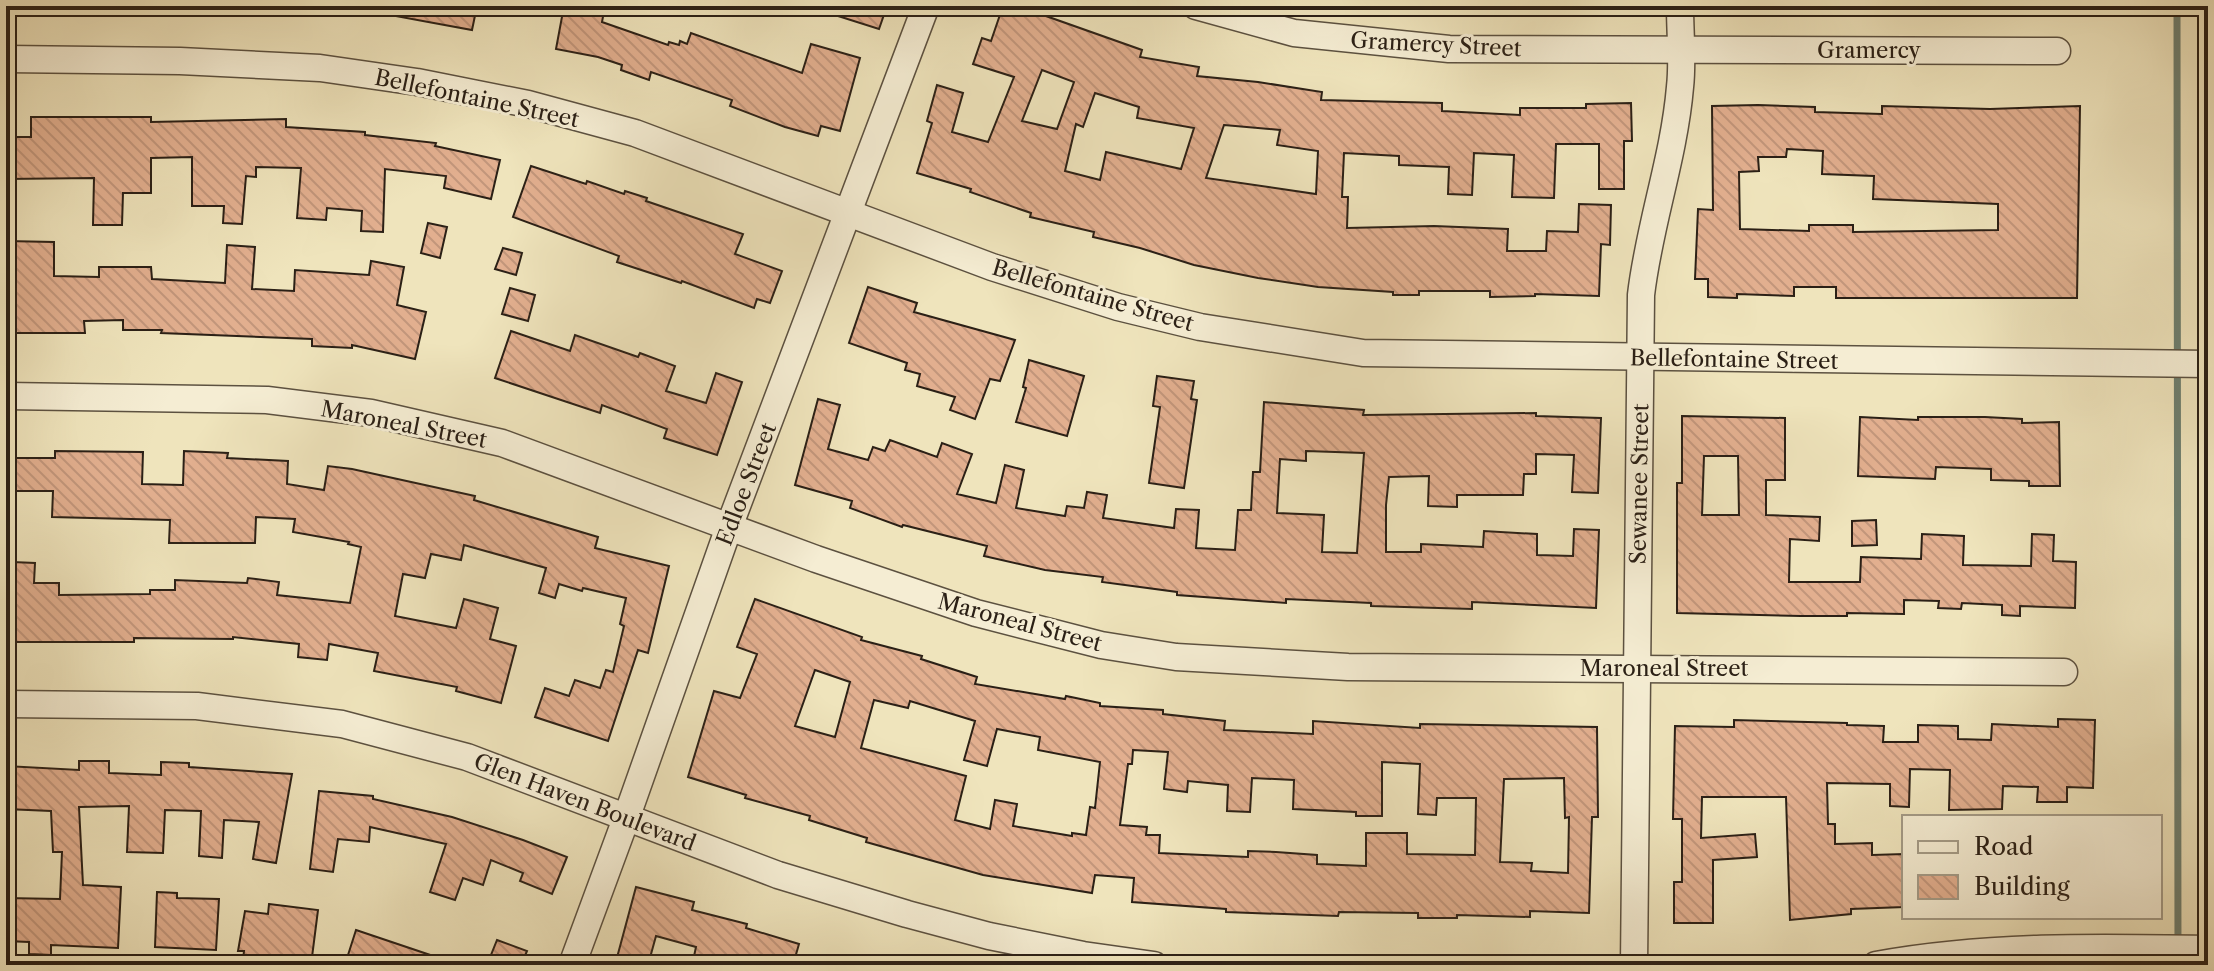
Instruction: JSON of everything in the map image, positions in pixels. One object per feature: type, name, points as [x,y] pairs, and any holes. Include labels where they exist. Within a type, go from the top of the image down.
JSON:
[{"type":"street","name":"Edloe Street","points":[[572,965],[729,527],[926,6]]},
{"type":"street","name":"Gramercy Street","points":[[1196,6],[1294,33],[1449,49],[1680,49]]},
{"type":"street","name":"Sewanee Street","points":[[1634,965],[1641,295],[1646,250],[1680,87],[1680,6]]},
{"type":"street","name":"Gramercy","points":[[1680,49],[2057,51]]},
{"type":"street","name":"Bellefontaine Street","points":[[6,59],[288,66],[417,82],[528,104],[635,133],[992,267],[1118,307],[1200,327],[1363,353],[2208,364]]},
{"type":"street","name":"Maroneal Street","points":[[6,396],[267,400],[371,413],[502,443],[816,559],[976,613],[1101,645],[1176,657],[1348,667],[2064,672]]},
{"type":"street","name":"Glen Haven Boulevard","points":[[6,704],[197,706],[342,724],[467,757],[778,875],[907,914],[989,936],[1083,955],[1154,965]]},
{"type":"street","points":[[1876,965],[1930,955],[1992,951],[2208,949]]},
{"type":"building","points":[[390,6],[477,6],[472,30],[390,15]]},
{"type":"building","points":[[564,6],[605,6],[602,22],[668,45],[669,42],[679,45],[680,41],[687,44],[691,33],[802,73],[811,44],[860,58],[840,131],[821,126],[818,136],[785,127],[730,106],[732,100],[651,72],[649,80],[621,70],[622,65],[598,57],[556,49]]},
{"type":"building","points":[[819,6],[887,6],[879,29],[819,10]]},
{"type":"building","points":[[1003,6],[1030,6],[1029,10],[1142,50],[1140,57],[1199,67],[1197,76],[1322,92],[1321,100],[1442,103],[1442,111],[1520,115],[1520,108],[1586,108],[1586,104],[1631,103],[1632,141],[1624,141],[1624,189],[1599,189],[1599,144],[1556,144],[1554,198],[1512,197],[1514,155],[1474,153],[1472,195],[1448,194],[1449,167],[1399,165],[1399,156],[1344,153],[1342,197],[1348,197],[1347,228],[1434,226],[1508,229],[1507,251],[1546,251],[1547,231],[1578,232],[1579,204],[1611,205],[1610,245],[1601,244],[1599,296],[1535,294],[1490,297],[1490,291],[1419,291],[1419,295],[1393,295],[1393,292],[1318,287],[1258,278],[1194,265],[1093,237],[1094,232],[1030,217],[1031,213],[970,192],[971,189],[917,173],[932,123],[927,121],[937,85],[963,93],[952,132],[988,142],[1014,77],[973,64],[982,38],[991,41]],"holes":[[[1042,70],[1074,82],[1057,129],[1022,121]],[[1095,93],[1139,107],[1137,118],[1194,128],[1181,169],[1106,152],[1100,180],[1065,171],[1076,124],[1083,127]],[[1224,125],[1280,130],[1277,145],[1318,151],[1316,194],[1206,178]]]},
{"type":"building","points":[[1712,106],[1815,107],[1815,112],[1882,114],[1882,106],[1990,109],[2080,106],[2077,298],[1836,298],[1836,287],[1794,287],[1794,296],[1737,294],[1737,298],[1708,297],[1708,279],[1695,279],[1698,209],[1713,210]],"holes":[[[1787,149],[1823,151],[1822,174],[1874,176],[1873,199],[1998,204],[1998,230],[1853,232],[1853,225],[1809,225],[1809,231],[1740,229],[1739,172],[1759,171],[1758,157],[1786,157]]]},
{"type":"building","points":[[31,117],[151,117],[151,122],[286,119],[286,127],[365,132],[365,135],[436,143],[435,146],[500,160],[491,199],[444,188],[446,176],[385,169],[383,232],[361,231],[362,211],[327,208],[326,220],[297,218],[301,168],[256,167],[256,177],[246,176],[242,224],[223,223],[224,206],[192,206],[192,157],[151,158],[151,193],[123,193],[122,225],[93,225],[94,178],[6,179],[6,137],[31,137]]},
{"type":"building","points":[[531,166],[586,184],[587,181],[624,194],[625,191],[647,198],[646,201],[743,234],[735,254],[782,271],[770,303],[757,299],[754,308],[682,281],[617,262],[619,256],[513,217]]},
{"type":"building","points":[[428,223],[447,227],[440,258],[421,253]]},
{"type":"building","points":[[6,241],[54,242],[54,276],[99,277],[99,267],[151,267],[152,279],[225,283],[227,245],[255,247],[252,289],[294,291],[295,270],[369,275],[371,261],[404,267],[397,305],[426,312],[415,359],[352,345],[352,348],[312,346],[312,339],[123,330],[123,320],[84,321],[85,333],[6,333]]},
{"type":"building","points":[[503,248],[522,253],[516,275],[495,269]]},
{"type":"building","points":[[868,287],[917,303],[914,312],[1015,340],[1000,381],[990,379],[975,419],[950,410],[955,397],[917,386],[920,374],[905,370],[907,363],[849,343]]},
{"type":"building","points":[[510,288],[535,295],[528,321],[502,314]]},
{"type":"building","points":[[511,331],[570,351],[575,335],[638,357],[640,353],[675,366],[666,391],[706,403],[716,373],[742,382],[717,455],[664,438],[667,429],[602,405],[600,413],[495,378]]},
{"type":"building","points":[[1029,360],[1084,376],[1067,436],[1016,422],[1026,388],[1023,387]]},
{"type":"building","points":[[1157,376],[1194,381],[1191,399],[1197,400],[1184,488],[1149,483],[1160,407],[1153,406]]},
{"type":"building","points":[[818,399],[840,405],[828,449],[868,460],[873,447],[885,451],[890,440],[937,457],[942,443],[972,454],[957,494],[996,503],[1005,465],[1024,470],[1016,508],[1065,516],[1067,506],[1084,508],[1087,492],[1107,495],[1103,518],[1174,528],[1176,509],[1199,510],[1196,548],[1235,550],[1238,510],[1251,510],[1253,472],[1260,472],[1264,402],[1364,410],[1363,415],[1536,413],[1536,416],[1601,418],[1598,493],[1572,492],[1574,455],[1536,454],[1536,474],[1524,474],[1523,495],[1457,495],[1457,507],[1428,506],[1429,476],[1389,477],[1386,505],[1386,552],[1421,552],[1421,544],[1483,547],[1484,531],[1537,534],[1537,555],[1573,556],[1574,529],[1599,530],[1596,608],[1472,602],[1472,609],[1371,606],[1371,603],[1286,599],[1286,603],[1177,595],[1177,592],[1102,582],[1103,577],[1045,570],[984,556],[987,546],[902,527],[850,508],[852,501],[795,485]],"holes":[[[1306,451],[1364,453],[1357,553],[1322,552],[1324,515],[1277,513],[1280,459],[1306,461]]]},
{"type":"building","points":[[1682,416],[1785,418],[1785,480],[1766,480],[1766,515],[1820,517],[1819,541],[1790,539],[1789,582],[1860,582],[1861,557],[1921,559],[1922,534],[1964,536],[1963,565],[2031,566],[2032,534],[2054,535],[2053,561],[2076,562],[2075,608],[2020,606],[2020,616],[2002,615],[2002,605],[1962,603],[1961,609],[1938,608],[1939,601],[1904,600],[1904,614],[1801,616],[1677,613],[1677,483],[1682,483]],"holes":[[[1704,456],[1738,456],[1739,515],[1702,515]]]},
{"type":"building","points":[[1860,417],[1918,420],[1918,417],[1985,417],[2022,419],[2022,423],[2059,422],[2060,486],[2029,486],[2029,481],[1991,480],[1991,469],[1936,467],[1935,479],[1858,476]]},
{"type":"building","points":[[55,451],[143,452],[142,484],[183,485],[184,451],[228,453],[227,458],[288,461],[287,484],[324,490],[328,466],[352,469],[475,496],[474,500],[598,537],[595,548],[669,566],[648,653],[638,650],[608,741],[535,717],[545,688],[569,696],[575,680],[600,688],[606,670],[613,672],[624,626],[620,624],[626,598],[559,584],[555,598],[539,593],[546,568],[464,545],[461,560],[431,554],[425,578],[403,574],[395,616],[456,628],[464,599],[498,608],[490,639],[516,646],[501,703],[456,691],[457,687],[374,671],[378,653],[329,644],[327,660],[298,657],[299,644],[233,637],[134,638],[134,642],[6,642],[6,581],[12,581],[13,562],[35,563],[34,583],[59,583],[59,595],[150,594],[150,590],[175,590],[175,580],[247,583],[248,578],[279,582],[277,595],[350,603],[361,547],[293,532],[295,519],[256,517],[255,543],[169,543],[170,520],[52,517],[53,491],[6,491],[6,458],[55,458]]},
{"type":"building","points":[[1876,520],[1877,545],[1852,546],[1852,521]]},
{"type":"building","points":[[755,599],[862,637],[861,640],[922,656],[921,659],[977,677],[975,684],[1065,699],[1066,696],[1100,703],[1100,706],[1163,710],[1163,714],[1225,721],[1224,730],[1313,734],[1313,721],[1420,728],[1420,724],[1597,727],[1598,817],[1592,817],[1589,913],[1530,911],[1530,917],[1457,915],[1457,918],[1418,918],[1418,913],[1339,912],[1338,916],[1226,912],[1226,909],[1132,902],[1134,878],[1095,875],[1092,893],[983,875],[866,842],[867,838],[809,820],[810,816],[745,798],[746,795],[688,777],[714,691],[740,698],[757,654],[737,647]],"holes":[[[815,670],[850,682],[835,737],[795,726]],[[874,700],[908,708],[910,701],[975,721],[964,760],[987,766],[997,729],[1040,737],[1038,750],[1100,762],[1095,808],[1090,807],[1086,835],[1072,833],[1072,836],[1013,826],[1017,804],[995,800],[990,829],[955,820],[966,776],[861,748]],[[1133,750],[1168,752],[1164,789],[1187,792],[1188,781],[1228,785],[1227,811],[1250,812],[1252,778],[1294,780],[1293,809],[1356,812],[1356,816],[1382,816],[1382,762],[1420,764],[1418,814],[1436,815],[1437,798],[1476,798],[1475,855],[1407,854],[1407,833],[1366,833],[1366,866],[1317,864],[1317,855],[1276,852],[1248,851],[1248,857],[1159,853],[1160,835],[1146,835],[1147,827],[1120,825],[1128,764],[1132,764]],[[1564,778],[1565,818],[1569,817],[1568,873],[1531,871],[1532,863],[1500,862],[1504,779]]]},
{"type":"building","points":[[2058,719],[2095,720],[2093,788],[2067,787],[2067,802],[2037,802],[2038,787],[2003,786],[2002,809],[1949,810],[1950,770],[1910,769],[1909,807],[1890,806],[1890,784],[1827,783],[1828,824],[1835,824],[1835,844],[1872,843],[1872,855],[1902,854],[1902,907],[1851,909],[1851,914],[1790,920],[1786,797],[1702,797],[1701,838],[1755,834],[1757,857],[1713,860],[1713,923],[1674,923],[1674,882],[1682,882],[1682,819],[1673,819],[1675,726],[1734,727],[1734,720],[1847,723],[1884,726],[1883,742],[1918,742],[1918,725],[1958,726],[1958,739],[1991,740],[1992,724],[2058,727]]},
{"type":"building","points":[[79,761],[109,761],[109,773],[161,775],[161,762],[189,763],[189,767],[292,774],[276,863],[253,859],[259,822],[224,820],[222,858],[199,856],[201,811],[165,810],[163,853],[127,852],[129,806],[79,807],[83,885],[121,887],[118,948],[51,945],[51,955],[29,954],[29,942],[6,941],[6,898],[60,899],[62,852],[53,852],[51,811],[6,809],[6,766],[79,770]]},
{"type":"building","points":[[319,791],[373,796],[373,799],[452,817],[567,857],[552,894],[520,881],[523,873],[491,860],[483,885],[463,878],[455,900],[430,892],[446,844],[370,827],[369,842],[338,839],[333,872],[310,869]]},
{"type":"building","points":[[636,887],[694,902],[692,910],[747,924],[746,928],[799,944],[793,965],[708,965],[693,961],[696,947],[656,936],[648,965],[615,965]]},
{"type":"building","points":[[157,892],[177,893],[177,898],[219,899],[216,950],[155,947]]},
{"type":"building","points":[[269,904],[318,910],[311,965],[243,960],[244,951],[238,951],[245,911],[268,914]]},
{"type":"building","points":[[356,930],[451,962],[450,965],[358,965],[360,959],[348,955]]},
{"type":"building","points":[[497,940],[527,951],[521,965],[487,965]]},
{"type":"waterway","points":[[2177,6],[2178,965]]}]
